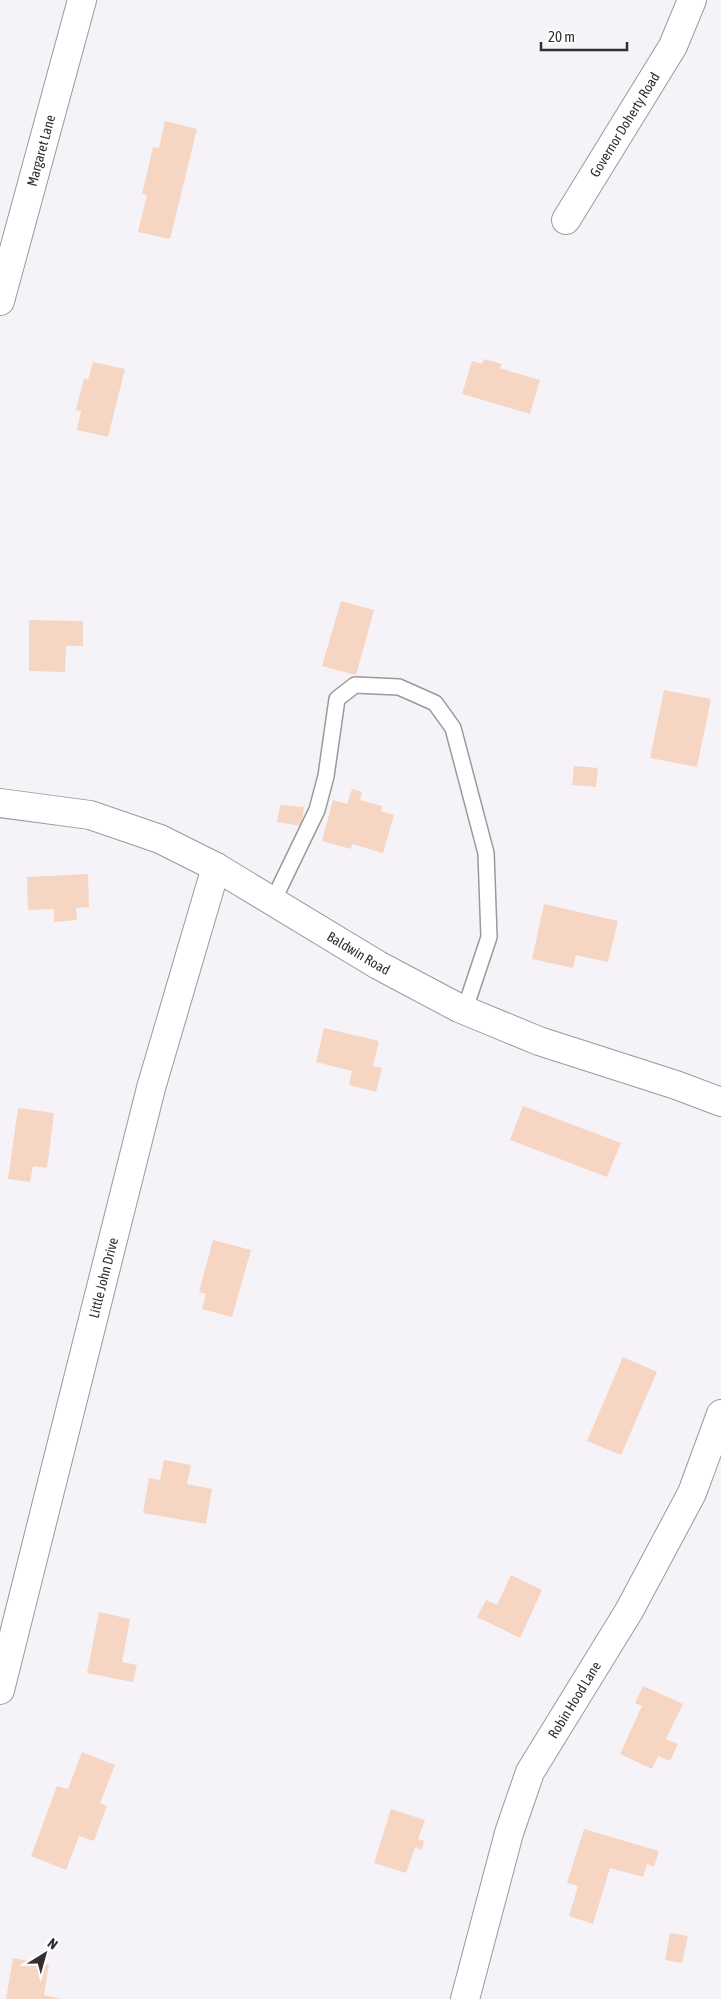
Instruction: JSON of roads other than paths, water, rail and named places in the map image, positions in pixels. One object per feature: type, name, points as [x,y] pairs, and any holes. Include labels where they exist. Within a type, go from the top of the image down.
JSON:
[{"type":"street","name":"Margaret Lane","points":[[0,301],[82,0]]},
{"type":"street","name":"Governor Doherty Road","points":[[566,220],[673,46],[692,0]]},
{"type":"street","name":"Baldwin Road","points":[[0,803],[90,815],[160,840],[216,867],[378,965],[450,1004],[538,1041],[676,1085],[721,1102]]},
{"type":"street","name":"Little John Drive","points":[[0,1690],[151,1088],[216,867]]},
{"type":"street","name":"Robin Hood Lane","points":[[465,1999],[509,1833],[530,1772],[629,1611],[670,1536],[692,1493],[721,1414]]},
{"type":"lane","points":[[274,901],[317,810],[326,776],[337,699],[355,685],[399,687],[435,704],[453,728],[486,853],[488,937],[465,1010]]}]
